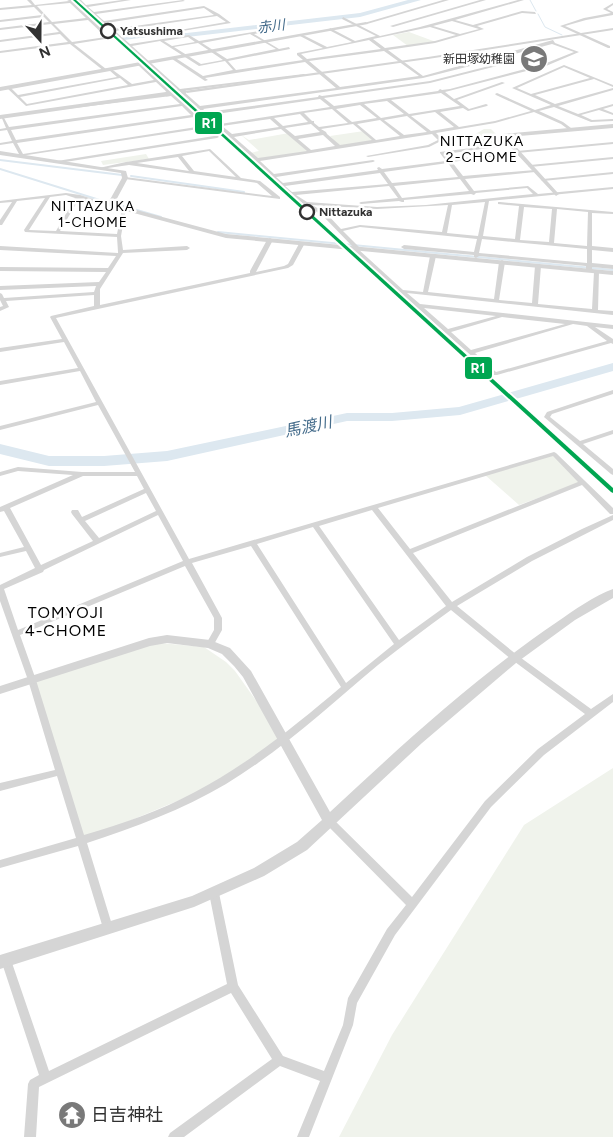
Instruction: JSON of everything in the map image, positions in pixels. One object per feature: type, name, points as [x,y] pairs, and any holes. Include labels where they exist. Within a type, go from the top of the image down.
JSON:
[{"type":"street","points":[[29,0],[71,43],[131,85]]},
{"type":"street","points":[[79,0],[178,90],[185,93],[198,108],[291,194],[324,214],[342,230],[355,247],[401,291],[495,374],[612,342]]},
{"type":"street","points":[[86,6],[129,0]]},
{"type":"street","points":[[104,22],[154,14],[207,8],[229,23],[177,32],[166,23],[154,14],[139,2],[155,0]]},
{"type":"street","points":[[0,89],[356,25],[447,0]]},
{"type":"street","points":[[469,0],[495,8]]},
{"type":"street","points":[[392,26],[484,0]]},
{"type":"street","points":[[339,88],[298,54],[431,26],[522,0]]},
{"type":"street","points":[[0,9],[70,1],[109,38],[0,52]]},
{"type":"street","points":[[94,13],[182,1],[193,9]]},
{"type":"street","points":[[516,2],[522,12]]},
{"type":"street","points":[[613,4],[605,9],[613,14]]},
{"type":"street","points":[[203,77],[235,70],[435,42],[482,29],[416,9]]},
{"type":"street","points":[[472,26],[522,12],[535,13]]},
{"type":"street","points":[[609,47],[562,26],[585,19],[613,14]]},
{"type":"street","points":[[0,21],[44,16]]},
{"type":"street","points":[[113,30],[218,16]]},
{"type":"street","points":[[343,18],[380,37]]},
{"type":"street","points":[[0,29],[89,19]]},
{"type":"street","points":[[375,20],[408,31]]},
{"type":"street","points":[[431,26],[459,35]]},
{"type":"street","points":[[172,47],[282,28]]},
{"type":"street","points":[[330,29],[355,42]]},
{"type":"street","points":[[198,108],[421,76],[486,60],[550,41],[613,29]]},
{"type":"street","points":[[0,41],[61,33]]},
{"type":"street","points":[[250,33],[279,50]]},
{"type":"street","points":[[301,35],[326,48]]},
{"type":"street","points":[[129,45],[189,36],[226,60],[235,70]]},
{"type":"street","points":[[370,39],[468,110],[486,105]]},
{"type":"street","points":[[160,40],[200,65],[289,48]]},
{"type":"street","points":[[18,155],[442,92],[545,65],[577,52],[550,41],[322,73],[178,90]]},
{"type":"street","points":[[601,43],[613,41]]},
{"type":"street","points":[[173,58],[214,85]]},
{"type":"street","points":[[205,114],[430,82],[496,64],[486,60]]},
{"type":"street","points":[[60,162],[217,137],[139,64]]},
{"type":"street","points":[[612,122],[591,121],[514,88],[564,66],[613,87]]},
{"type":"street","points":[[185,93],[306,75]]},
{"type":"street","points":[[18,96],[121,77]]},
{"type":"street","points":[[532,96],[595,78]]},
{"type":"street","points":[[8,87],[26,104],[156,81]]},
{"type":"street","points":[[454,100],[503,83]]},
{"type":"street","points":[[256,160],[339,145],[432,133],[495,122],[613,87]]},
{"type":"street","points":[[313,91],[375,141]]},
{"type":"street","points":[[50,110],[169,94]]},
{"type":"street","points":[[18,155],[14,142],[1,117],[169,94]]},
{"type":"street","points":[[497,94],[562,123],[570,129]]},
{"type":"street","points":[[368,156],[429,146],[441,140],[388,100]]},
{"type":"street","points":[[361,104],[404,137]]},
{"type":"street","points":[[0,130],[184,105]]},
{"type":"street","points":[[578,115],[613,105]]},
{"type":"street","points":[[90,106],[113,140]]},
{"type":"street","points":[[319,128],[464,107]]},
{"type":"street","points":[[599,109],[613,114]]},
{"type":"street","points":[[436,111],[458,128]]},
{"type":"street","points":[[300,112],[339,145]]},
{"type":"street","points":[[0,144],[195,116]]},
{"type":"street","points":[[270,117],[309,150]]},
{"type":"street","points":[[230,136],[313,122]]},
{"type":"street","points":[[556,194],[503,136],[570,129],[612,122]]},
{"type":"street","points":[[294,138],[325,132]]},
{"type":"street","points":[[144,136],[167,157]]},
{"type":"street","points":[[356,144],[381,171],[406,207]]},
{"type":"street","points":[[510,144],[442,153],[472,192],[484,202],[613,213]]},
{"type":"street","points":[[281,184],[517,152],[613,144]]},
{"type":"street","points":[[83,145],[91,156]]},
{"type":"street","points":[[102,168],[210,150],[240,179]]},
{"type":"street","points":[[0,153],[124,172],[125,178],[110,205]]},
{"type":"street","points":[[179,155],[192,172]]},
{"type":"street","points":[[530,166],[613,158]]},
{"type":"street","points":[[272,176],[373,162]]},
{"type":"street","points":[[125,178],[278,198],[258,182],[126,163]]},
{"type":"street","points":[[291,194],[535,171]]},
{"type":"street","points":[[543,180],[613,173]]},
{"type":"street","points":[[349,205],[528,186],[537,196]]},
{"type":"street","points":[[302,202],[406,207],[484,202],[613,188]]},
{"type":"street","points":[[0,202],[15,202],[66,194],[217,234],[433,256],[476,257],[538,266],[591,269],[613,267]]},
{"type":"street","points":[[49,196],[26,230],[118,236]]},
{"type":"street","points":[[57,233],[78,196]]},
{"type":"street","points":[[0,224],[15,202]]},
{"type":"street","points":[[476,257],[484,202]]},
{"type":"street","points":[[444,234],[450,205]]},
{"type":"street","points":[[517,241],[522,205]]},
{"type":"street","points":[[551,244],[555,208]]},
{"type":"street","points":[[97,307],[96,293],[120,254],[118,236],[124,209]]},
{"type":"street","points":[[590,211],[589,247],[595,311]]},
{"type":"street","points":[[342,230],[360,226],[613,250]]},
{"type":"street","points":[[253,274],[253,270],[270,240]]},
{"type":"street","points":[[210,644],[220,624],[218,618],[53,317],[290,266],[302,243]]},
{"type":"street","points":[[404,247],[613,273]]},
{"type":"street","points":[[0,248],[120,254],[187,248]]},
{"type":"street","points":[[425,293],[433,256]]},
{"type":"street","points":[[496,301],[502,262]]},
{"type":"street","points":[[535,305],[538,266]]},
{"type":"street","points":[[0,269],[110,270]]},
{"type":"street","points":[[0,288],[100,284]]},
{"type":"street","points":[[401,291],[613,313]]},
{"type":"street","points":[[0,309],[6,307],[2,297],[96,293]]},
{"type":"street","points":[[419,306],[613,328]]},
{"type":"street","points":[[446,331],[503,316]]},
{"type":"street","points":[[471,352],[574,323]]},
{"type":"street","points":[[589,325],[612,342]]},
{"type":"street","points":[[0,350],[65,340]]},
{"type":"street","points":[[0,383],[81,369]]},
{"type":"street","points":[[613,392],[549,413],[548,417],[613,474]]},
{"type":"street","points":[[0,418],[3,427],[99,403]]},
{"type":"street","points":[[578,444],[613,432]]},
{"type":"street","points":[[15,634],[187,562],[554,454],[613,512]]},
{"type":"street","points":[[0,474],[18,469],[82,474],[138,474]]},
{"type":"street","points":[[40,570],[3,509],[82,474]]},
{"type":"street","points":[[409,552],[582,483]]},
{"type":"street","points":[[81,520],[147,490]]},
{"type":"street","points":[[374,508],[451,606],[514,657],[590,713]]},
{"type":"street","points":[[75,512],[98,542]]},
{"type":"street","points":[[108,928],[32,680],[0,589],[159,512]]},
{"type":"street","points":[[0,864],[81,841],[134,823],[173,807],[223,782],[284,740],[398,644],[451,606],[491,580],[552,545],[613,517]]},
{"type":"street","points":[[315,525],[398,644]]},
{"type":"street","points":[[253,543],[346,689]]},
{"type":"street","points":[[0,555],[28,548]]},
{"type":"street","points":[[46,1078],[3,961],[214,893],[283,859],[302,846],[434,726],[514,657],[566,620],[613,593]]},
{"type":"street","points":[[0,690],[148,642],[167,639],[210,644],[226,651],[247,674],[329,821],[412,904]]},
{"type":"street","points":[[303,1137],[348,1025],[352,1002],[391,932],[488,804],[541,752],[613,697]]},
{"type":"street","points":[[0,788],[60,772]]},
{"type":"street","points":[[214,893],[233,987],[279,1060],[326,1077]]},
{"type":"street","points":[[30,1137],[34,1084],[233,987]]},
{"type":"street","points":[[174,1137],[279,1060]]},
{"type":"shaded area","points":[[409,32],[436,42],[408,46],[393,35]]},
{"type":"shaded area","points":[[484,129],[491,129],[505,143],[474,148],[467,139]]},
{"type":"shaded area","points":[[364,131],[375,141],[339,147],[330,136]]},
{"type":"shaded area","points":[[289,133],[310,151],[256,160],[250,153],[259,151],[241,135],[249,140]]},
{"type":"shaded area","points":[[146,154],[149,159],[103,165],[101,161]]},
{"type":"shaded area","points":[[554,454],[581,482],[519,505],[485,475]]},
{"type":"shaded area","points":[[149,642],[204,647],[226,662],[235,671],[284,740],[223,782],[81,841],[32,683]]},
{"type":"shaded area","points":[[613,768],[613,1137],[339,1137],[392,1035],[524,825]]},
{"type":"waterway","name":"赤川","points":[[124,38],[155,34],[187,35],[360,15],[417,0]]},
{"type":"waterway","points":[[530,0],[536,11]]},
{"type":"waterway","points":[[538,14],[545,27],[562,35]]},
{"type":"waterway","points":[[0,160],[122,175]]},
{"type":"waterway","points":[[0,169],[106,202]]},
{"type":"waterway","points":[[131,176],[244,192]]},
{"type":"waterway","points":[[116,204],[161,217]]},
{"type":"waterway","points":[[218,232],[613,270]]},
{"type":"waterway","name":"馬渡川","points":[[0,449],[10,453],[49,461],[104,461],[167,456],[347,417],[392,417],[460,411],[613,367]]},
{"type":"tunnel","points":[[166,94],[187,91]]},
{"type":"transit line","name":"R1","points":[[74,0],[613,491]]},
{"type":"place","name":"Yatsushima","points":[[108,31]]},
{"type":"place","name":"新田塚幼稚園","points":[[534,59]]},
{"type":"place","name":"Nittazuka","points":[[307,212]]},
{"type":"place","name":"日吉神社","points":[[72,1115]]},
{"type":"district","name":"NITTAZUKA 2-CHOME","points":[[482,150]]},
{"type":"district","name":"NITTAZUKA 1-CHOME","points":[[93,214]]},
{"type":"district","name":"TOMYOJI 4-CHOME","points":[[66,621]]}]
